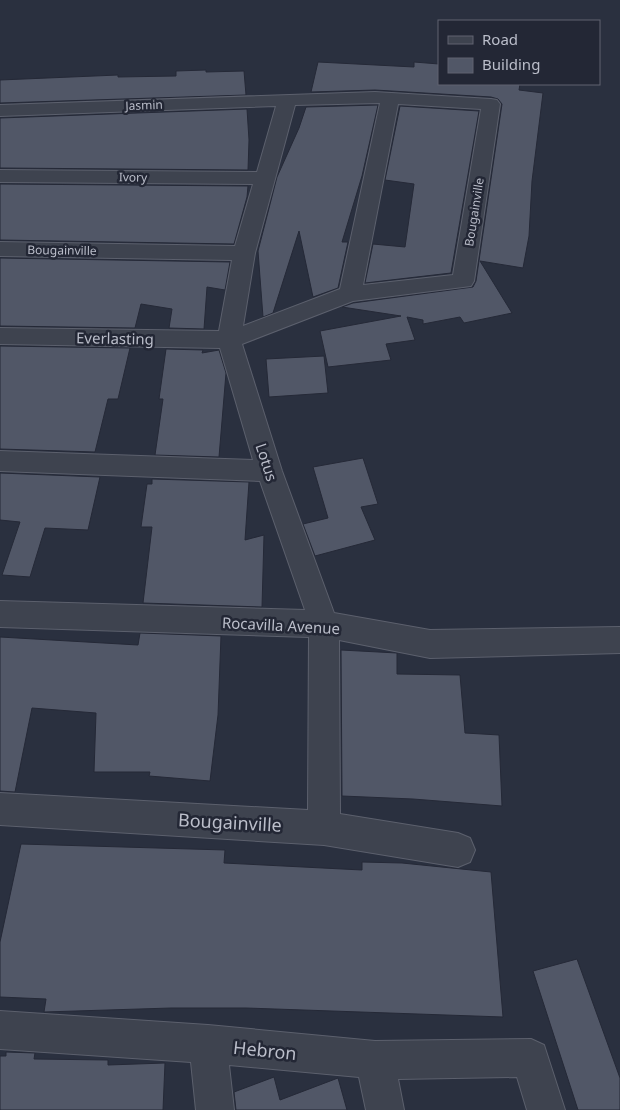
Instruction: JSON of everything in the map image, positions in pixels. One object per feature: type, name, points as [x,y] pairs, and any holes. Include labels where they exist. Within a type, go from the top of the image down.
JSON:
[{"type":"street","name":"Bougainville","points":[[229,340],[350,294],[463,280],[491,104],[390,98],[287,100]]},
{"type":"street","points":[[350,294],[390,98]]},
{"type":"street","name":"Jasmin","points":[[0,110],[287,100]]},
{"type":"street","name":"Lotus","points":[[287,100],[244,253],[229,340],[269,471],[324,624],[324,828]]},
{"type":"street","name":"Ivory","points":[[0,176],[265,178]]},
{"type":"street","name":"Bougainville","points":[[0,250],[244,253]]},
{"type":"street","name":"Everlasting","points":[[0,336],[229,340]]},
{"type":"street","points":[[0,461],[269,471]]},
{"type":"street","name":"Rocavilla Avenue","points":[[0,614],[324,624],[430,644],[620,640]]},
{"type":"street","name":"Bougainville","points":[[0,809],[324,828],[458,850]]},
{"type":"street","name":"Hebron","points":[[0,1030],[208,1044],[375,1060],[531,1058],[546,1110]]},
{"type":"street","points":[[208,1044],[216,1110]]},
{"type":"street","points":[[375,1060],[385,1110]]},
{"type":"building","points":[[318,62],[414,67],[414,62],[438,64],[438,85],[520,85],[519,90],[543,93],[532,181],[529,236],[523,268],[480,261],[512,313],[464,323],[460,317],[423,324],[423,320],[407,317],[415,340],[386,344],[391,360],[328,367],[320,331],[401,316],[342,307],[353,303],[473,287],[476,281],[502,104],[498,99],[491,97],[375,90],[311,92]]},
{"type":"building","points":[[206,70],[206,72],[244,71],[246,95],[0,103],[0,80],[118,75],[118,77],[176,76],[176,71]]},
{"type":"building","points":[[378,105],[362,176],[342,242],[348,242],[338,288],[313,297],[299,231],[273,313],[263,317],[258,251],[277,177],[299,128],[306,107]]},
{"type":"building","points":[[400,106],[479,111],[451,273],[365,283],[373,244],[405,247],[414,184],[385,180]]},
{"type":"building","points":[[247,109],[248,170],[0,168],[0,118]]},
{"type":"building","points":[[0,184],[248,186],[247,197],[234,244],[0,240]]},
{"type":"building","points":[[0,258],[230,262],[225,290],[207,287],[204,329],[169,328],[172,309],[141,304],[135,328],[0,326]]},
{"type":"building","points":[[0,346],[130,348],[118,399],[108,399],[95,452],[0,449]]},
{"type":"building","points":[[166,349],[203,350],[202,353],[219,350],[226,373],[219,457],[155,455],[163,399],[159,399]]},
{"type":"building","points":[[324,356],[328,393],[269,397],[266,359]]},
{"type":"building","points":[[363,458],[378,504],[361,507],[375,540],[315,556],[303,524],[328,518],[313,467]]},
{"type":"building","points":[[0,473],[100,477],[88,530],[45,528],[30,577],[2,575],[20,522],[0,520]]},
{"type":"building","points":[[152,479],[249,482],[245,540],[264,535],[262,607],[143,603],[152,527],[141,527],[147,484],[152,484]]},
{"type":"building","points":[[140,633],[221,636],[218,715],[210,781],[149,776],[150,772],[94,772],[96,713],[32,708],[15,792],[0,791],[0,637],[138,645]]},
{"type":"building","points":[[341,650],[397,653],[397,674],[460,675],[465,733],[499,735],[502,806],[342,796]]},
{"type":"building","points":[[21,844],[225,850],[224,863],[362,870],[362,862],[402,863],[491,872],[503,1017],[246,1008],[44,1012],[46,999],[0,997],[0,942]]},
{"type":"building","points":[[577,959],[620,1078],[620,1110],[578,1110],[533,971]]},
{"type":"building","points":[[6,1052],[35,1053],[34,1059],[108,1060],[108,1065],[165,1063],[163,1110],[0,1110],[0,1056],[6,1056]]},
{"type":"building","points":[[274,1077],[280,1100],[338,1078],[347,1110],[236,1110],[234,1092]]}]
